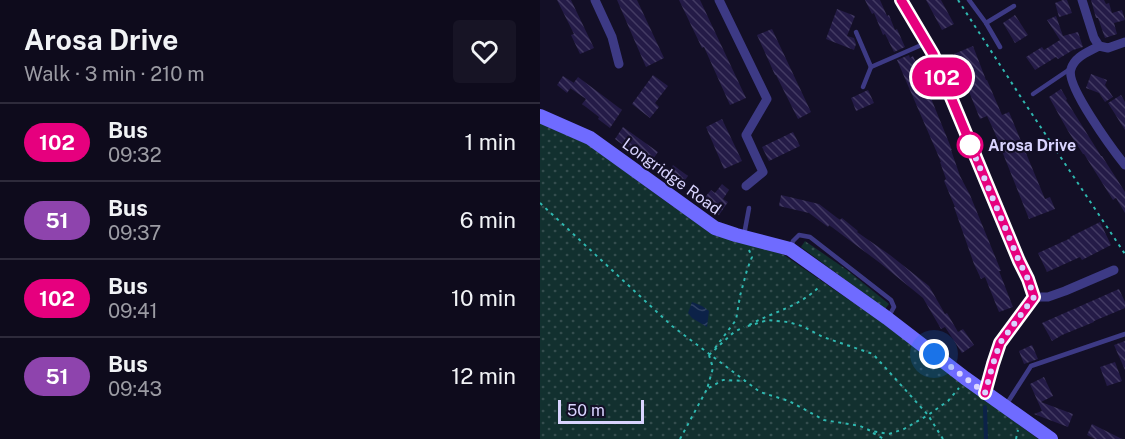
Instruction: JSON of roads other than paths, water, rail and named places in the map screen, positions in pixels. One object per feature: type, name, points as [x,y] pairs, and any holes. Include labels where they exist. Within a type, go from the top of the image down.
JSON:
[{"type":"street","points":[[595,0],[612,37],[619,64]]},
{"type":"street","points":[[719,0],[767,99],[746,135],[763,172],[746,186]]},
{"type":"street","points":[[901,0],[933,54],[1034,297]]},
{"type":"street","points":[[1082,0],[1094,38],[1099,46]]},
{"type":"street","points":[[1125,42],[1108,48],[1099,46],[1078,58],[1071,69],[1073,86],[1125,165]]},
{"type":"street","name":"Longridge Road","points":[[540,116],[590,138],[715,228],[745,240],[790,249],[1051,439]]},
{"type":"street","points":[[1034,297],[1048,297],[1114,270]]},
{"type":"street","points":[[985,393],[1000,343],[1034,297]]},
{"type":"lane","points":[[969,0],[1000,47]]},
{"type":"lane","points":[[986,23],[1014,6]]},
{"type":"lane","points":[[856,32],[871,67]]},
{"type":"lane","points":[[863,87],[871,67],[926,43]]},
{"type":"lane","points":[[1033,94],[1071,69]]},
{"type":"lane","points":[[745,240],[749,208]]},
{"type":"lane","points":[[790,249],[793,241],[799,235],[810,237],[891,300],[894,308],[887,318]]},
{"type":"lane","points":[[1005,407],[1031,366],[1125,334]]},
{"type":"water","points":[[692,302],[709,311],[707,327],[688,313]]},
{"type":"waterway","points":[[985,407],[986,439]]},
{"type":"place","name":"Arosa Drive","points":[[970,145]]}]
